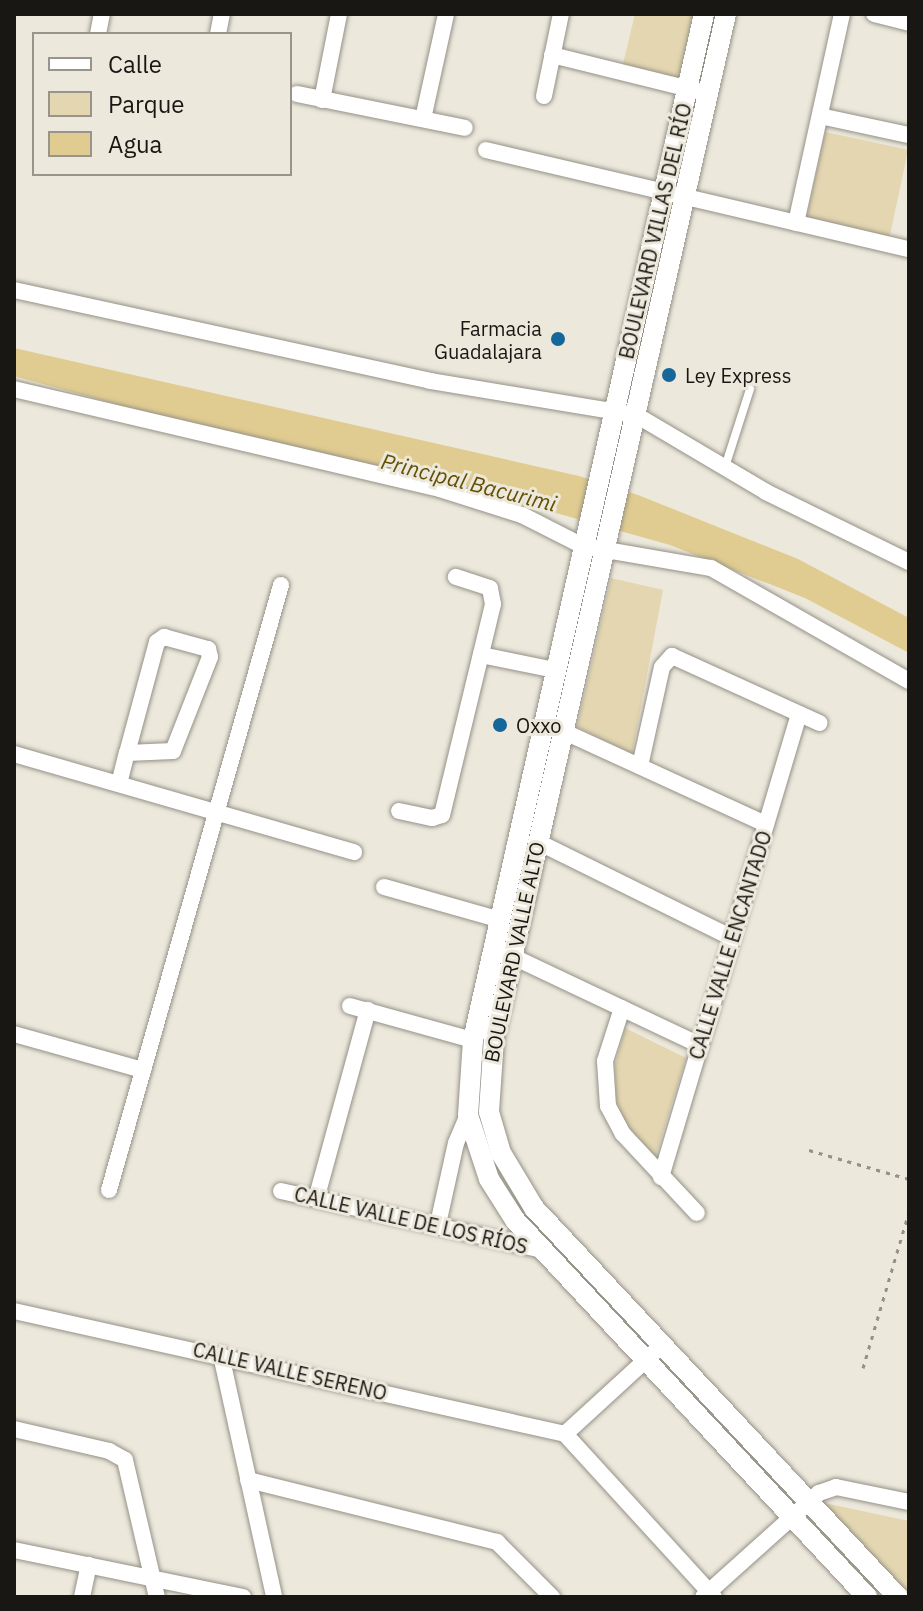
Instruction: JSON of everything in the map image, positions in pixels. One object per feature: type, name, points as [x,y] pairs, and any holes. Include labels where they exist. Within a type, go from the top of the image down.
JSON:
[{"type":"street","points":[[322,100],[339,14]]},
{"type":"street","points":[[423,119],[446,14]]},
{"type":"street","points":[[544,96],[561,14]]},
{"type":"street","name":"BOULEVARD VILLAS DEL RÍO","points":[[617,449],[615,409],[704,14]]},
{"type":"street","name":"BOULEVARD VILLAS DEL RÍO","points":[[617,449],[636,415],[688,197],[726,14]]},
{"type":"street","points":[[796,223],[842,14]]},
{"type":"street","points":[[874,14],[909,23]]},
{"type":"street","points":[[552,55],[708,93]]},
{"type":"street","points":[[297,94],[465,128]]},
{"type":"street","points":[[820,116],[909,135]]},
{"type":"street","points":[[486,150],[909,249]]},
{"type":"street","points":[[14,290],[430,381],[615,409],[636,415],[725,467],[909,562]]},
{"type":"street","points":[[14,389],[440,489],[595,542],[711,568],[909,681]]},
{"type":"street","name":"BOULEVARD VALLE ALTO","points":[[617,449],[595,542],[563,732],[536,841],[473,1040],[468,1115],[489,1179],[515,1220],[542,1250],[808,1501],[898,1597]]},
{"type":"street","name":"BOULEVARD VALLE ALTO","points":[[595,542],[555,670],[501,920],[503,952],[488,1077],[489,1112],[501,1153],[534,1208],[652,1353],[867,1597]]},
{"type":"street","points":[[399,811],[432,818],[442,815],[481,655],[493,604],[490,588],[456,577]]},
{"type":"street","points":[[109,1190],[281,585]]},
{"type":"street","points":[[119,784],[127,753],[160,639],[208,649],[210,657],[173,751],[127,753]]},
{"type":"street","points":[[481,655],[555,670]]},
{"type":"street","points":[[640,766],[662,667],[672,656],[820,723]]},
{"type":"street","name":"CALLE VALLE ENCANTADO","points":[[661,1177],[799,714]]},
{"type":"street","points":[[543,722],[766,824]]},
{"type":"street","points":[[14,754],[354,852]]},
{"type":"street","points":[[536,841],[732,938]]},
{"type":"street","points":[[384,887],[501,920]]},
{"type":"street","points":[[503,952],[700,1045]]},
{"type":"street","points":[[350,1006],[473,1040]]},
{"type":"street","points":[[622,1008],[603,1085],[623,1134],[697,1213]]},
{"type":"street","points":[[317,1196],[368,1010]]},
{"type":"street","points":[[14,1034],[143,1070]]},
{"type":"street","points":[[438,1224],[456,1143],[468,1115]]},
{"type":"street","name":"CALLE VALLE DE LOS RÍOS","points":[[281,1191],[317,1196],[542,1250]]},
{"type":"street","name":"CALLE VALLE SERENO","points":[[14,1311],[565,1434]]},
{"type":"street","points":[[652,1353],[565,1434],[709,1595],[791,1514],[808,1501],[836,1487],[909,1502]]},
{"type":"street","points":[[221,1355],[274,1597]]},
{"type":"street","points":[[14,1429],[109,1451],[125,1460],[157,1597]]},
{"type":"street","points":[[248,1480],[497,1542],[552,1597]]},
{"type":"street","points":[[14,1550],[243,1597]]},
{"type":"street","points":[[82,1597],[89,1565]]},
{"type":"lane","points":[[725,467],[750,389]]},
{"type":"path","points":[[809,1150],[909,1179]]},
{"type":"path","points":[[863,1368],[909,1212]]},
{"type":"green space","points":[[635,14],[694,14],[679,81],[622,68]]},
{"type":"green space","points":[[825,132],[908,150],[889,239],[806,221]]},
{"type":"green space","points":[[611,578],[663,590],[632,754],[577,727]]},
{"type":"green space","points":[[625,1028],[686,1058],[654,1161],[628,1132],[616,1100],[615,1065]]},
{"type":"green space","points":[[815,1501],[909,1521],[909,1597],[906,1597]]},
{"type":"water","name":"Principal Bacurimi","points":[[14,348],[579,476],[638,495],[798,559],[909,618],[909,653],[805,598],[670,545],[428,477],[170,419],[14,376]]},
{"type":"place","name":"Farmacia Guadalajara","points":[[558,339]]},
{"type":"place","name":"Ley Express","points":[[669,375]]},
{"type":"place","name":"Oxxo","points":[[500,725]]}]
